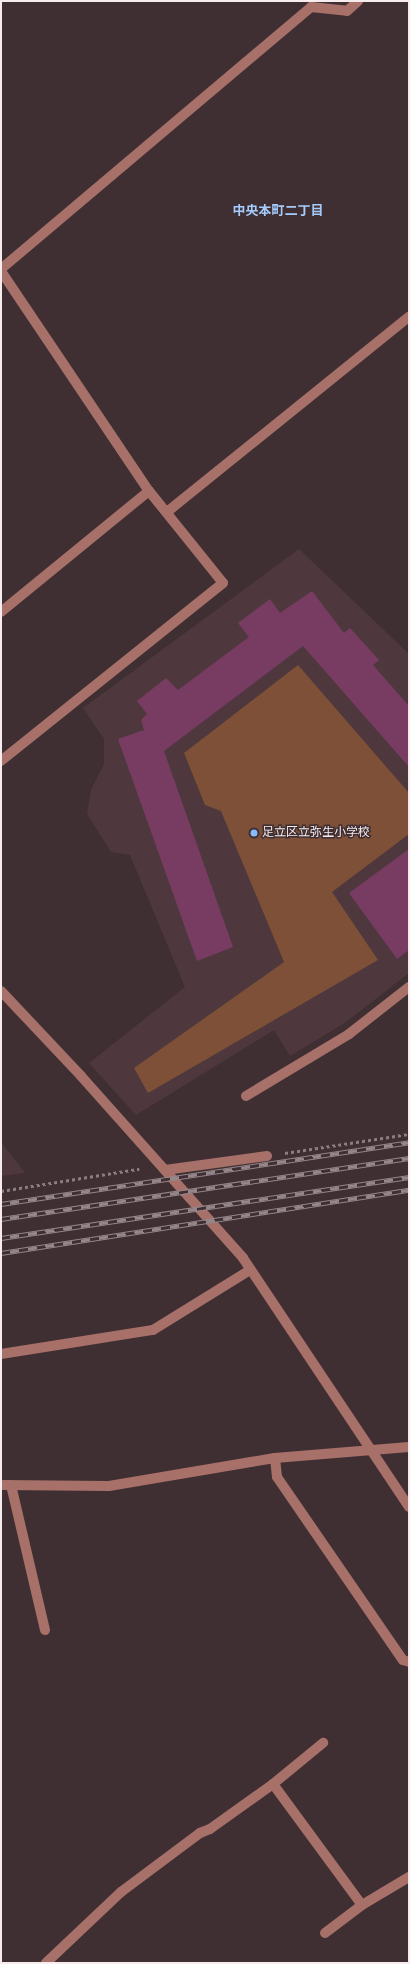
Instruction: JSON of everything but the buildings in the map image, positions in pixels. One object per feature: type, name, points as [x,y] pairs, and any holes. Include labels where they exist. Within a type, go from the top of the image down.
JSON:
[{"type":"street","points":[[1,761],[224,583],[149,491],[1,270],[310,4],[347,11],[358,1]]},
{"type":"street","points":[[167,512],[409,317]]},
{"type":"street","points":[[1,612],[149,491]]},
{"type":"street","points":[[246,1096],[349,1034],[409,987]]},
{"type":"street","points":[[1,991],[82,1076],[243,1258],[409,1507]]},
{"type":"street","points":[[163,1168],[267,1156]]},
{"type":"street","points":[[1,1354],[152,1330],[250,1270]]},
{"type":"street","points":[[45,1630],[6,1485],[110,1486],[275,1458],[369,1449],[409,1447]]},
{"type":"street","points":[[275,1458],[277,1477],[403,1660],[409,1662]]},
{"type":"street","points":[[46,1963],[121,1892],[200,1833],[210,1829],[273,1784],[323,1743]]},
{"type":"street","points":[[273,1784],[362,1905]]},
{"type":"street","points":[[324,1933],[362,1905],[409,1877]]},
{"type":"path","points":[[267,1156],[409,1134]]},
{"type":"path","points":[[1,1191],[163,1168]]},
{"type":"shaded area","name":"足立区立弥生小学校","points":[[299,549],[409,654],[409,973],[346,1022],[290,1056],[274,1030],[136,1115],[89,1063],[185,987],[130,855],[111,852],[87,814],[91,790],[104,764],[104,739],[83,708]]},
{"type":"shaded area","points":[[298,665],[409,793],[409,834],[332,892],[378,960],[148,1093],[134,1068],[284,962],[221,811],[205,805],[184,753]]},
{"type":"shaded area","points":[[1,1142],[25,1173],[1,1176]]},
{"type":"railway","points":[[1,1204],[409,1142]]},
{"type":"railway","points":[[1,1219],[409,1158]]},
{"type":"railway","points":[[1,1238],[409,1177]]},
{"type":"railway","points":[[1,1253],[409,1190]]},
{"type":"place","name":"足立区立弥生小学校","points":[[254,833]]},
{"type":"district","name":"中央本町二丁目","points":[[278,211]]}]
